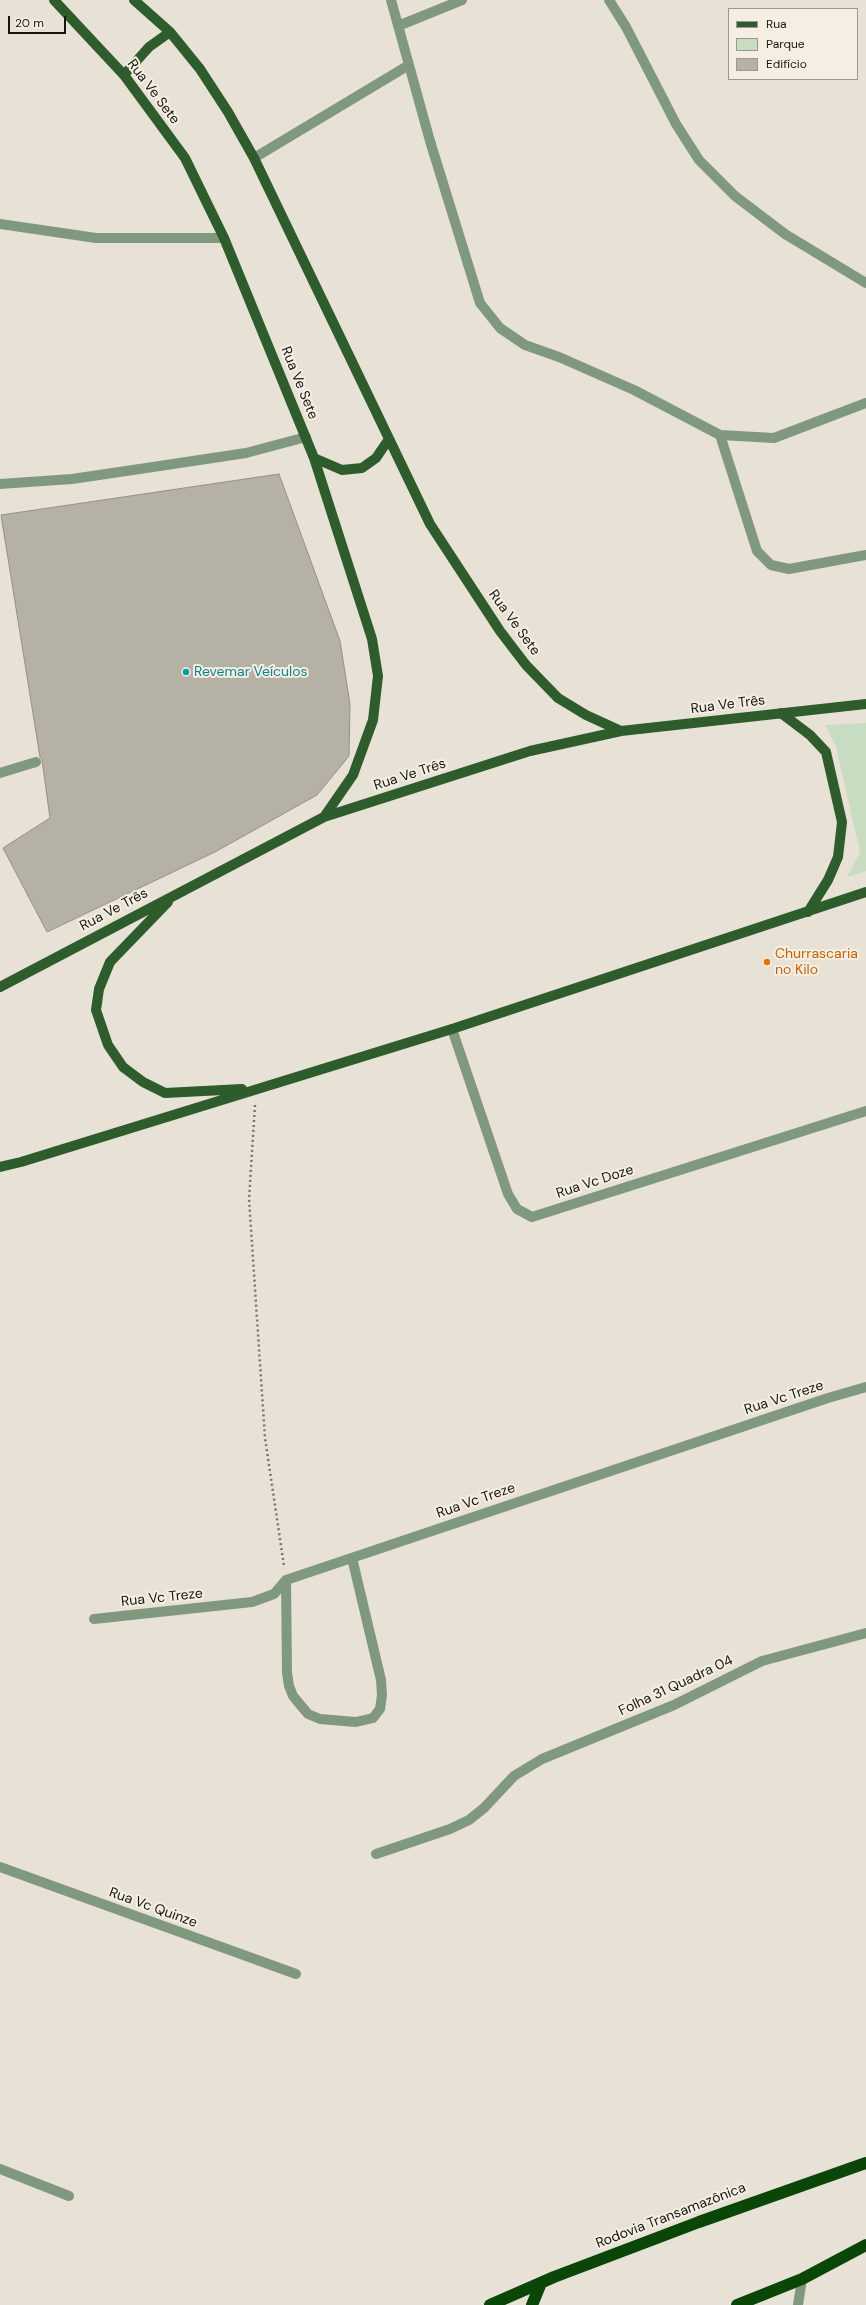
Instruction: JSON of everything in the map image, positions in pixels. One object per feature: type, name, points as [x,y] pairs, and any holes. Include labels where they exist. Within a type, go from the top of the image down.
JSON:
[{"type":"highway","name":"Rodovia Transamazônica","points":[[490,2305],[541,2283],[769,2195],[866,2163]]},
{"type":"highway","points":[[737,2305],[802,2280],[866,2245]]},
{"type":"highway","points":[[532,2305],[541,2283]]},
{"type":"main road","name":"Rua Ve Sete","points":[[54,0],[124,75],[185,158],[224,238],[314,458],[372,639],[378,676],[373,720],[353,775],[324,817]]},
{"type":"main road","name":"Rua Ve Sete","points":[[134,0],[170,32],[200,69],[254,158],[430,524],[500,631],[526,665],[558,698],[586,715],[622,731]]},
{"type":"main road","points":[[124,75],[149,47],[170,32]]},
{"type":"main road","points":[[314,458],[342,470],[362,468],[376,458],[389,439]]},
{"type":"main road","name":"Rua Ve Três","points":[[0,987],[324,817],[530,751],[622,731],[866,704]]},
{"type":"main road","points":[[781,713],[810,735],[826,752],[842,822],[838,857],[828,880],[808,912]]},
{"type":"main road","points":[[0,1167],[21,1162],[256,1088],[452,1029],[866,892]]},
{"type":"main road","points":[[175,895],[110,962],[99,989],[96,1010],[108,1045],[123,1067],[143,1082],[165,1092],[256,1088]]},
{"type":"street","points":[[141,0],[147,12]]},
{"type":"street","points":[[391,0],[430,140],[480,303],[500,328],[525,345],[559,357],[634,390],[720,435],[774,438],[866,403]]},
{"type":"street","points":[[398,26],[462,0]]},
{"type":"street","points":[[609,0],[626,27],[676,124],[699,160],[735,196],[785,234],[866,283]]},
{"type":"street","points":[[254,158],[409,64]]},
{"type":"street","points":[[0,224],[96,238],[224,238]]},
{"type":"street","points":[[720,435],[757,551],[771,565],[789,569],[866,555]]},
{"type":"street","points":[[0,484],[72,479],[246,453],[306,437]]},
{"type":"street","points":[[0,773],[36,762]]},
{"type":"street","name":"Rua Vc Doze","points":[[452,1029],[508,1194],[517,1209],[532,1217],[866,1111]]},
{"type":"street","name":"Rua Vc Treze","points":[[94,1619],[252,1602],[274,1594],[286,1580],[828,1398],[866,1387]]},
{"type":"street","points":[[286,1580],[287,1673],[289,1686],[293,1696],[308,1714],[320,1719],[356,1722],[373,1718],[380,1709],[382,1695],[380,1680],[352,1558]]},
{"type":"street","name":"Folha 31 Quadra 04","points":[[376,1854],[450,1829],[469,1820],[514,1776],[542,1759],[674,1705],[762,1661],[866,1634]]},
{"type":"street","name":"Rua Vc Quinze","points":[[0,1867],[296,1974]]},
{"type":"street","points":[[0,2169],[69,2196]]},
{"type":"street","points":[[798,2305],[802,2280]]},
{"type":"path","points":[[256,1088],[249,1199],[265,1438],[286,1580]]},
{"type":"green space","points":[[866,723],[866,871],[847,877],[860,852],[836,746],[825,725]]},
{"type":"building","name":"Revemar Veículos","points":[[279,474],[340,641],[350,704],[349,756],[317,795],[215,852],[47,932],[3,848],[50,818],[42,760],[40,757],[1,515]]},
{"type":"place","name":"Revemar Veículos","points":[[186,672]]},
{"type":"place","name":"Churrascaria no Kilo","points":[[767,962]]}]
